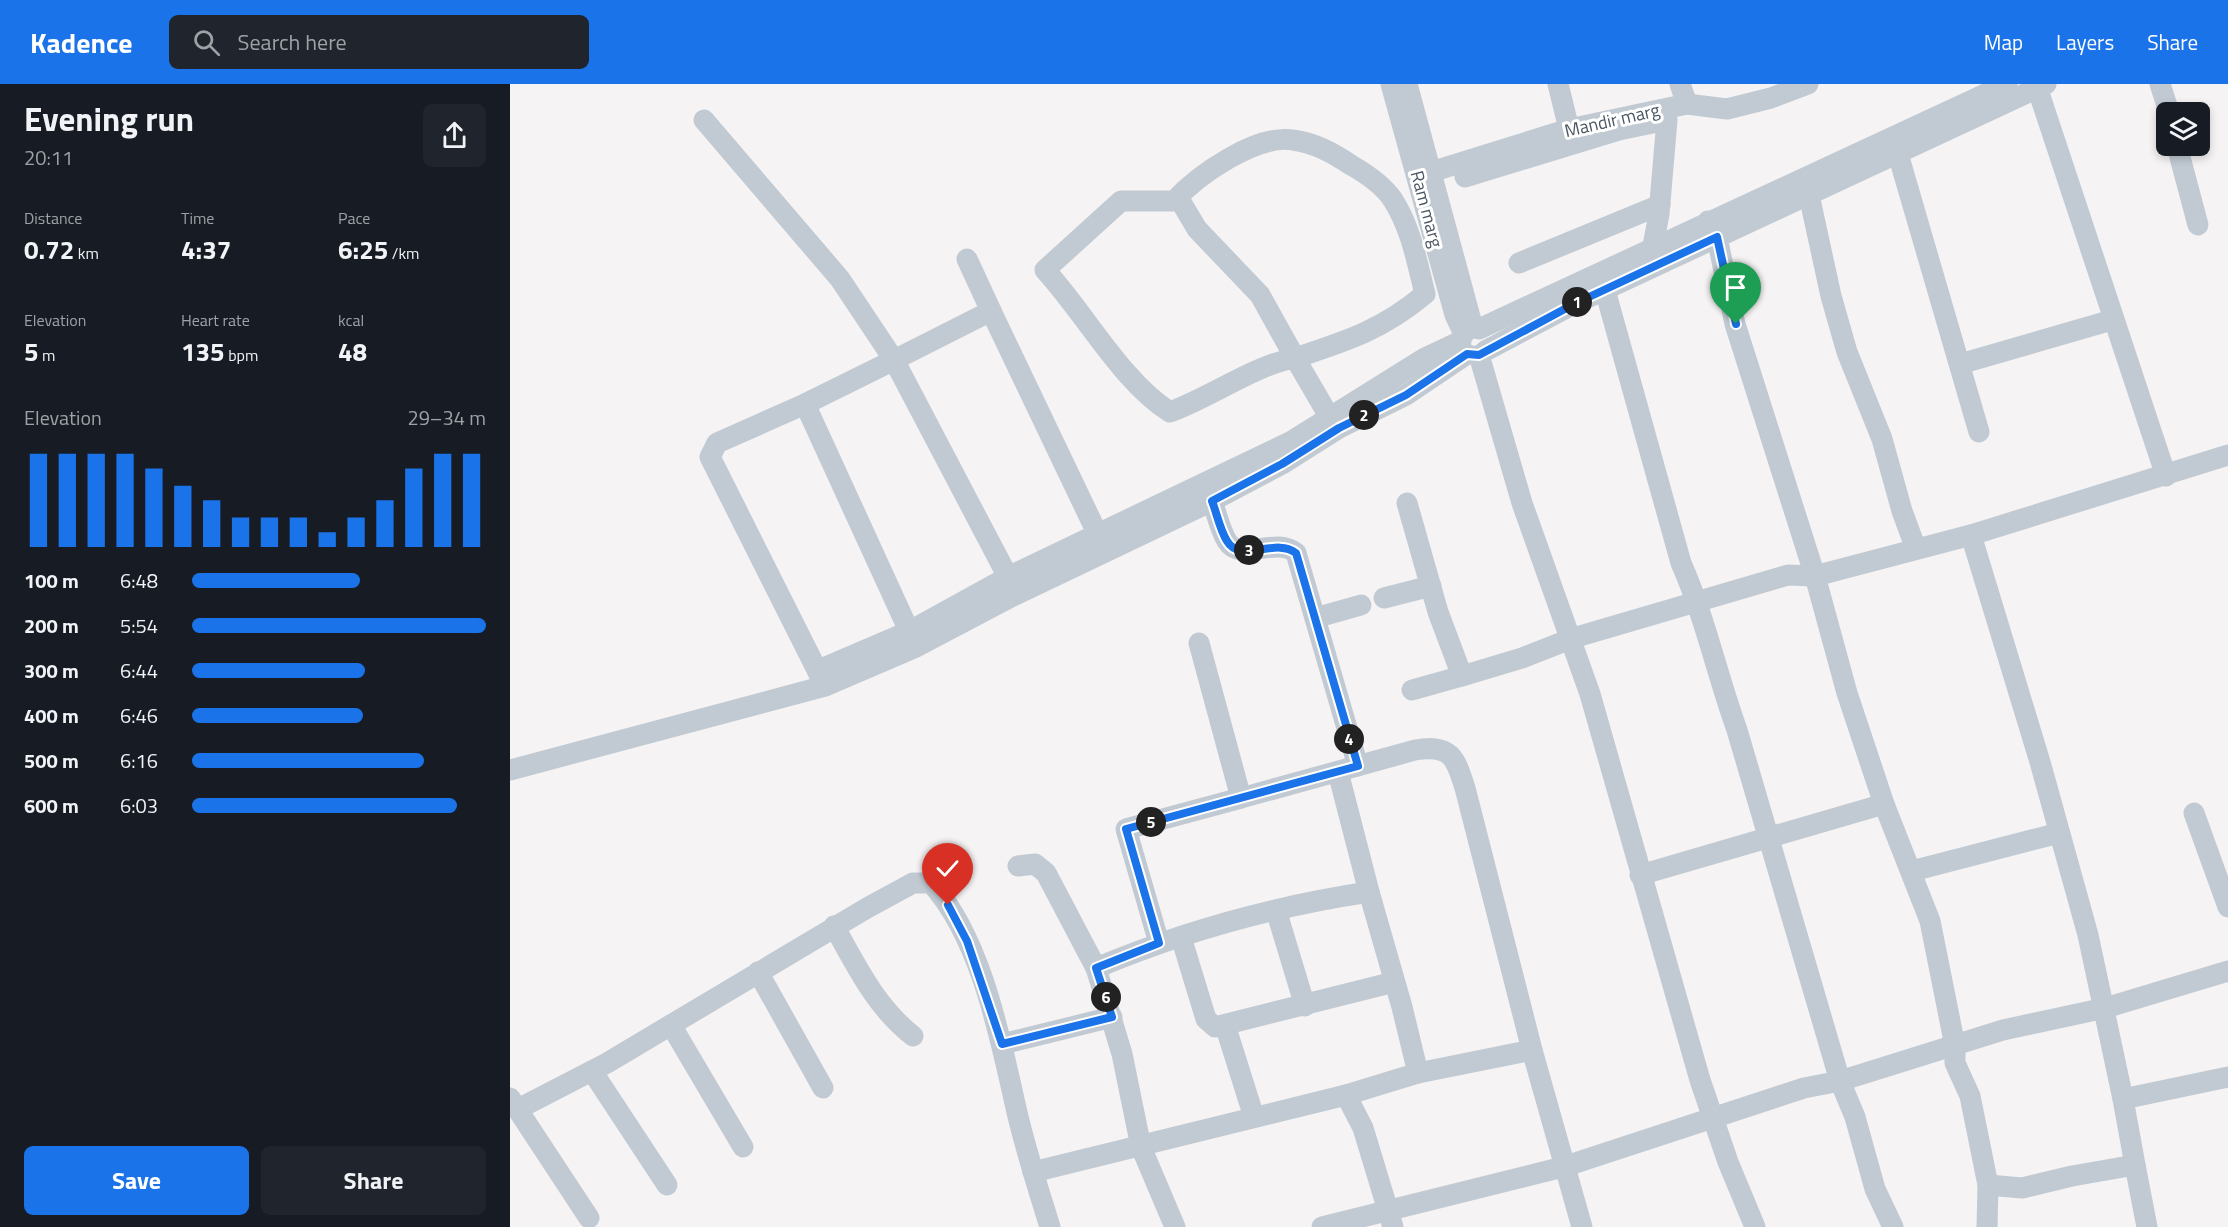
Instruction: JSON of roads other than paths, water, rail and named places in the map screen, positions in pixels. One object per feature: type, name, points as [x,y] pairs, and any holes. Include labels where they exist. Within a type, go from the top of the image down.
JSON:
[{"type":"street","name":"Ram marg","points":[[1391,84],[1424,173],[1455,315],[1473,342],[1522,503],[1573,638],[1712,1119],[1755,1227]]},
{"type":"street","points":[[1407,84],[1424,173]]},
{"type":"street","points":[[1558,84],[1569,129]]},
{"type":"street","points":[[913,639],[1008,577],[1292,441],[1425,358],[1473,342],[1805,187],[2007,84]]},
{"type":"street","points":[[2160,84],[2166,102]]},
{"type":"street","points":[[1805,187],[1898,154],[2040,85],[2112,320],[2166,476]]},
{"type":"street","name":"Mandir marg","points":[[1424,173],[1683,94],[1727,109],[1771,98],[1797,86]]},
{"type":"street","points":[[704,120],[840,279],[894,360],[1008,577]]},
{"type":"street","points":[[1465,177],[1619,130],[1666,120],[1660,205],[1653,246]]},
{"type":"street","points":[[1292,140],[1329,151],[1365,173],[1392,199],[1413,243],[1425,294],[1401,314],[1365,335],[1295,358],[1277,361],[1200,401],[1170,412],[1156,404],[1115,358],[1070,297],[1045,270],[1121,201],[1174,201],[1191,183],[1225,161],[1263,144],[1292,140]]},
{"type":"street","points":[[1898,154],[1979,432]]},
{"type":"street","points":[[2180,156],[2198,225]]},
{"type":"street","points":[[1805,187],[1847,352],[1882,439],[1902,511],[1917,549]]},
{"type":"street","points":[[1178,197],[1197,230],[1260,295],[1330,418]]},
{"type":"street","points":[[1519,263],[1660,205]]},
{"type":"street","points":[[1598,284],[1653,246],[1712,229]]},
{"type":"street","points":[[1712,229],[1736,324],[1800,535],[1815,576],[1847,693],[1884,804],[1930,921],[1955,1046],[1955,1063],[1970,1096],[1988,1185],[1986,1227]]},
{"type":"street","points":[[967,260],[1098,535]]},
{"type":"street","points":[[1598,284],[1681,563],[1698,602],[1719,679],[1737,730],[1840,1081],[1855,1117],[1875,1189],[1893,1227]]},
{"type":"street","points":[[822,678],[710,457],[717,443],[806,404],[991,311]]},
{"type":"street","points":[[1960,364],[2112,320]]},
{"type":"street","points":[[510,770],[822,678],[1011,597],[1212,501],[1282,464],[1339,428],[1406,395],[1473,342]]},
{"type":"street","points":[[806,404],[913,639]]},
{"type":"street","points":[[1412,690],[1522,658],[1573,638],[1788,575],[1815,576],[1971,535],[2228,455]]},
{"type":"street","points":[[1212,501],[1226,541],[1232,548],[1238,551],[1280,546],[1290,548],[1296,553],[1358,766]]},
{"type":"street","points":[[1407,503],[1431,586],[1462,676]]},
{"type":"street","points":[[1971,535],[2059,833],[2105,1008],[2148,1227]]},
{"type":"street","points":[[1384,598],[1431,586]]},
{"type":"street","points":[[1315,618],[1361,605]]},
{"type":"street","points":[[1199,643],[1241,798]]},
{"type":"street","points":[[1159,943],[1126,829],[1435,747],[1448,753],[1458,765],[1563,1167],[1582,1227]]},
{"type":"street","points":[[1338,772],[1368,892],[1418,1073]]},
{"type":"street","points":[[1640,875],[1884,804]]},
{"type":"street","points":[[2194,813],[2228,907]]},
{"type":"street","points":[[1912,871],[2059,833]]},
{"type":"street","points":[[1018,866],[1035,864],[1046,873],[1096,968],[1122,1054],[1141,1147],[1175,1227]]},
{"type":"street","points":[[589,1218],[514,1104],[592,1071],[834,926],[913,883],[931,883],[948,905],[967,941],[1002,1044],[1033,1172],[1050,1227]]},
{"type":"street","points":[[1096,968],[1159,943],[1276,910],[1368,892]]},
{"type":"street","points":[[1276,910],[1305,1006]]},
{"type":"street","points":[[834,926],[866,984],[884,1009],[913,1036]]},
{"type":"street","points":[[1180,937],[1206,1019],[1215,1027],[1305,1006],[1394,981]]},
{"type":"street","points":[[1322,1227],[1391,1219],[1563,1167],[1804,1088],[1840,1081],[2003,1030],[2105,1008],[2228,971]]},
{"type":"street","points":[[758,972],[823,1088]]},
{"type":"street","points":[[1002,1044],[1112,1017]]},
{"type":"street","points":[[671,1025],[743,1147]]},
{"type":"street","points":[[1226,1025],[1254,1117]]},
{"type":"street","points":[[1033,1172],[1346,1095],[1418,1073],[1532,1050]]},
{"type":"street","points":[[592,1071],[667,1185]]},
{"type":"street","points":[[2122,1099],[2228,1077]]},
{"type":"street","points":[[1346,1095],[1363,1128],[1391,1219]]},
{"type":"street","points":[[1988,1185],[2022,1188],[2135,1165]]}]
